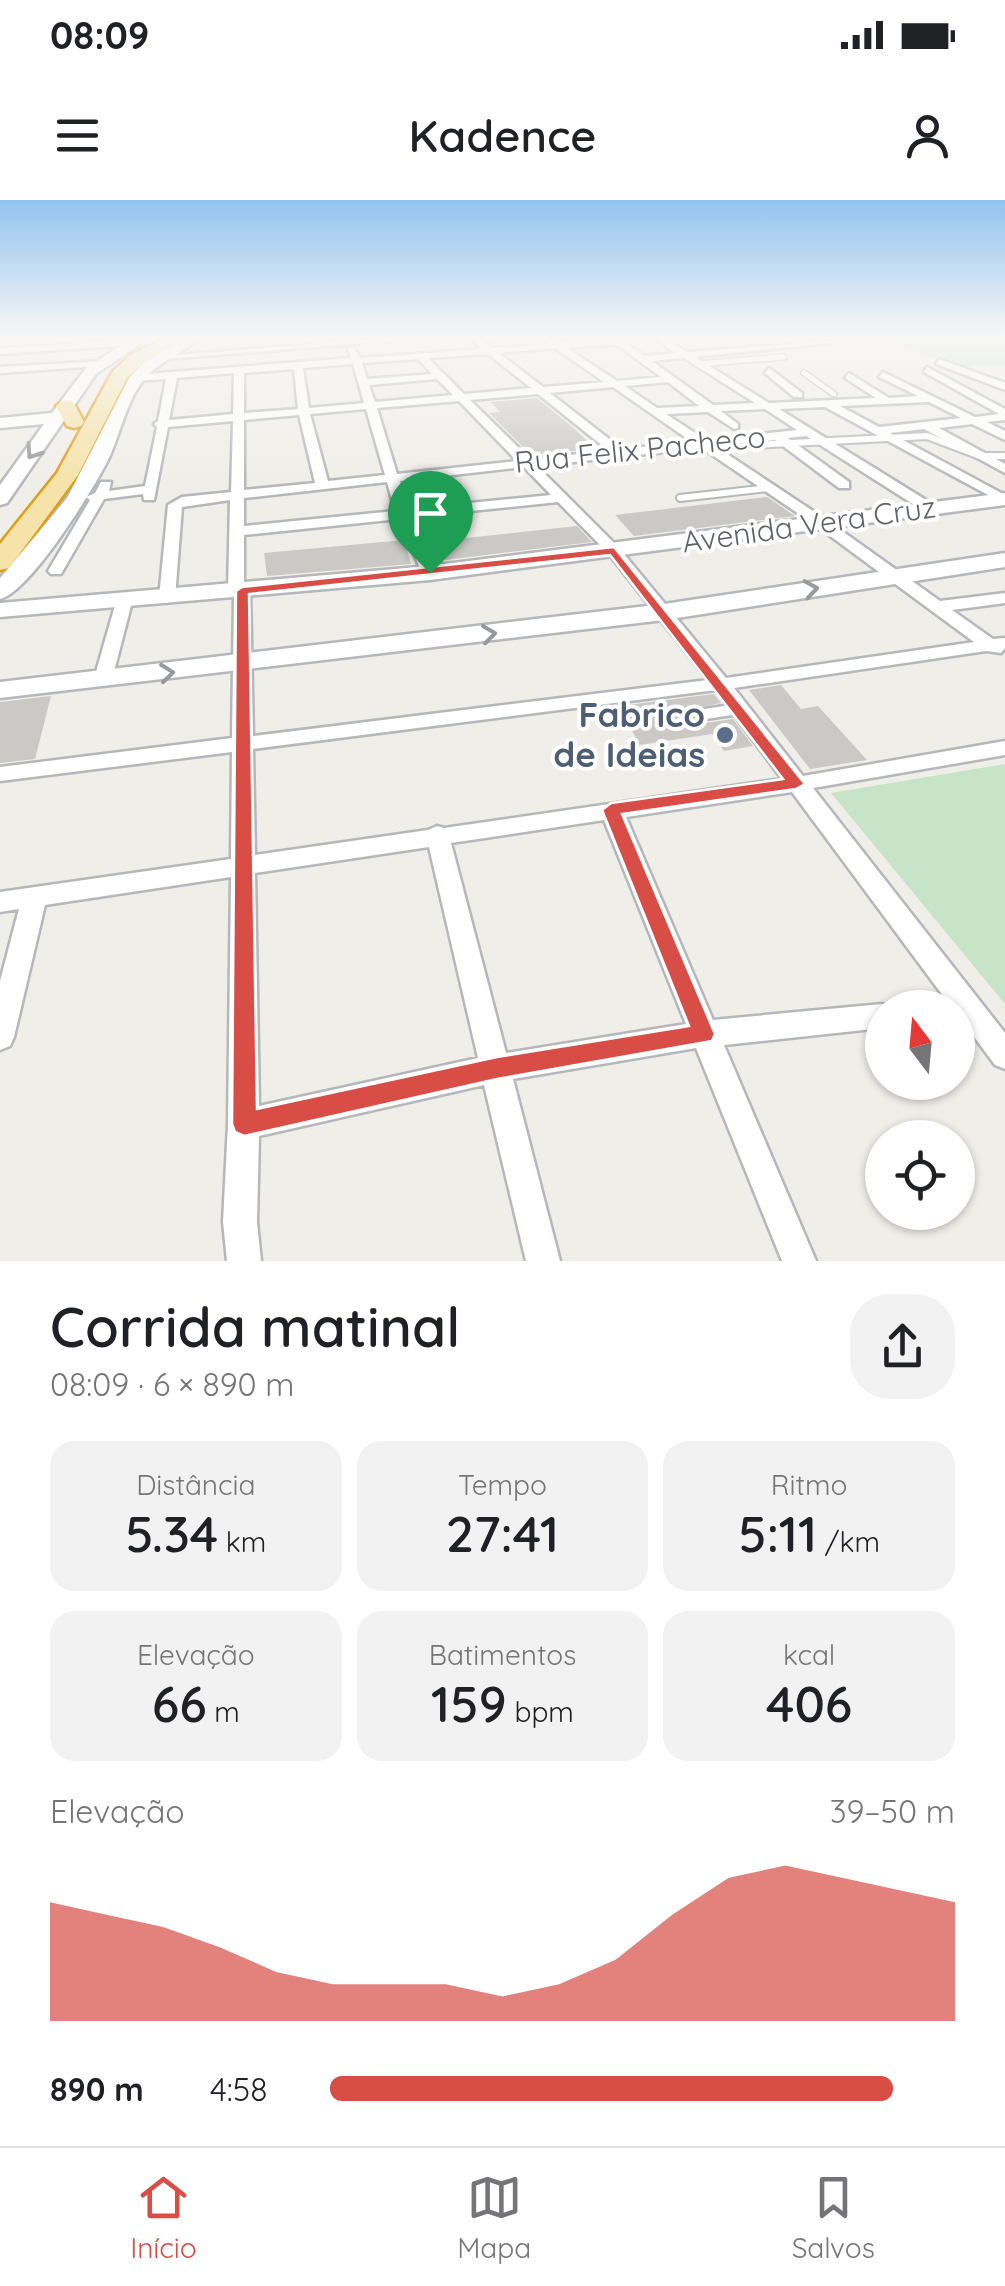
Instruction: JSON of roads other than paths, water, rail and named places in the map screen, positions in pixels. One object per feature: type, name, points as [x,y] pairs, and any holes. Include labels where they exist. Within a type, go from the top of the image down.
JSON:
[{"type":"highway","points":[[10,567],[67,475],[80,420],[99,386]]},
{"type":"highway","points":[[0,528],[110,386]]},
{"type":"main road","points":[[0,592],[10,567],[76,500],[80,420],[91,386]]},
{"type":"main road","points":[[0,499],[80,420],[124,386]]},
{"type":"main road","points":[[0,423],[80,420]]},
{"type":"main road","name":"Avenida Vera Cruz","points":[[0,610],[430,573],[1004,499]]},
{"type":"main road","points":[[0,690],[241,665],[664,612],[1005,560]]},
{"type":"main road","points":[[10,567],[20,594],[29,603],[42,606]]},
{"type":"street","points":[[76,500],[102,490],[150,493],[169,386]]},
{"type":"street","points":[[239,386],[244,1124],[240,1222],[244,1261]]},
{"type":"street","points":[[301,386],[322,485]]},
{"type":"street","points":[[365,386],[403,513],[430,573]]},
{"type":"street","points":[[450,386],[614,551],[721,684],[950,990]]},
{"type":"street","points":[[531,386],[618,454]]},
{"type":"street","points":[[160,424],[608,386]]},
{"type":"street","points":[[614,386],[823,524],[936,607],[1000,648]]},
{"type":"street","points":[[680,386],[734,426]]},
{"type":"street","points":[[732,386],[928,508]]},
{"type":"street","points":[[786,386],[798,396]]},
{"type":"street","points":[[865,386],[887,401]]},
{"type":"street","points":[[905,386],[1005,436]]},
{"type":"street","points":[[954,386],[1005,415]]},
{"type":"street","points":[[653,411],[765,406],[916,391]]},
{"type":"street","points":[[750,397],[933,399]]},
{"type":"street","points":[[831,399],[883,434],[1004,499]]},
{"type":"street","points":[[883,434],[1005,415]]},
{"type":"street","points":[[928,426],[1005,470]]},
{"type":"street","name":"Rua Felix Pacheco","points":[[167,598],[177,502],[701,443],[782,439],[804,432]]},
{"type":"street","points":[[782,439],[844,485]]},
{"type":"street","points":[[56,571],[102,490]]},
{"type":"street","points":[[238,531],[559,498]]},
{"type":"street","points":[[936,607],[1005,598]]},
{"type":"street","points":[[103,679],[124,602]]},
{"type":"street","points":[[0,774],[1000,648]]},
{"type":"street","points":[[0,902],[437,834],[796,784],[1005,748]]},
{"type":"street","points":[[611,810],[799,1261]]},
{"type":"street","points":[[437,834],[544,1261]]},
{"type":"street","points":[[0,1036],[34,897]]},
{"type":"street","points":[[244,1124],[497,1068],[704,1034],[865,1018]]},
{"type":"street","points":[[975,1022],[1005,1056]]},
{"type":"lane","points":[[816,386],[831,399]]},
{"type":"lane","points":[[753,444],[883,434],[935,437],[987,459],[1005,456]]},
{"type":"lane","points":[[680,498],[769,488]]},
{"type":"lane","points":[[705,714],[738,708]]},
{"type":"place","name":"Fabrico de Ideias","points":[[725,735]]}]
